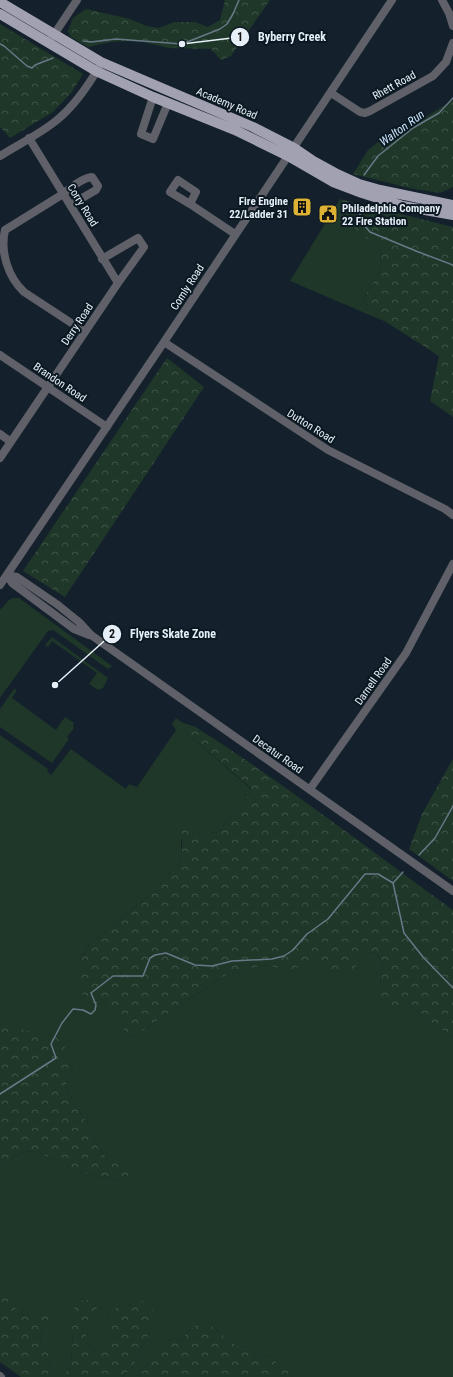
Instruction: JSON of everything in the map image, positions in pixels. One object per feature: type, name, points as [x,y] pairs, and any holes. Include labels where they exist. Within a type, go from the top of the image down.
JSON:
[{"type":"main road","name":"Academy Road","points":[[0,2],[101,62],[159,88],[227,115],[291,152],[333,182],[403,206],[453,215]]},
{"type":"main road","name":"Academy Road","points":[[0,14],[96,71],[153,97],[313,161],[359,184],[380,190],[453,205]]},
{"type":"street","points":[[49,43],[77,0]]},
{"type":"street","name":"Comly Road","points":[[0,585],[392,0]]},
{"type":"street","points":[[442,0],[449,13],[453,26]]},
{"type":"street","name":"Rhett Road","points":[[331,93],[360,112],[364,113],[370,111],[433,76],[446,62],[453,43]]},
{"type":"street","points":[[0,156],[58,119],[71,107],[101,62]]},
{"type":"street","points":[[153,97],[141,134],[152,139],[168,103]]},
{"type":"street","name":"Corry Road","points":[[29,138],[118,283]]},
{"type":"street","points":[[70,205],[96,190],[98,186],[92,177],[70,188],[63,194],[5,230],[3,238],[4,252],[6,265],[11,277],[24,292],[85,332]]},
{"type":"street","points":[[190,204],[235,234]]},
{"type":"street","name":"Derry Road","points":[[1,455],[144,247],[138,238],[102,259]]},
{"type":"street","name":"Dutton Road","points":[[164,342],[328,450],[445,509],[453,515]]},
{"type":"street","name":"Brandon Road","points":[[0,355],[107,427]]},
{"type":"street","points":[[0,434],[11,442]]},
{"type":"street","name":"Darnell Road","points":[[310,789],[406,653],[453,564]]},
{"type":"street","name":"Decatur Road","points":[[7,575],[13,584],[74,629],[91,635],[453,891]]},
{"type":"green space","points":[[225,0],[270,0],[231,56],[221,60],[211,49],[169,48],[143,42],[111,42],[88,47],[71,37],[68,31],[73,18],[86,9],[130,19],[147,26],[159,28],[174,22],[195,22],[208,27],[220,20]]},
{"type":"green space","points":[[0,24],[83,74],[72,92],[53,112],[10,138],[0,127]]},
{"type":"green space","points":[[453,100],[453,187],[440,193],[409,188],[353,174],[368,150],[385,137],[429,115]]},
{"type":"green space","points":[[340,199],[347,222],[380,249],[382,268],[362,301],[386,322],[290,281]]},
{"type":"green space","points":[[340,199],[453,227],[453,417],[430,401],[439,356],[386,322],[362,301],[382,268],[380,249],[347,222]]},
{"type":"green space","points":[[167,358],[204,387],[65,597],[23,571]]},
{"type":"green space","points":[[19,598],[112,666],[108,669],[53,630],[48,631],[0,698],[0,610],[9,600]]},
{"type":"green space","points":[[52,637],[108,678],[103,688],[98,690],[89,684],[97,673],[52,641],[48,647],[45,645]]},
{"type":"green space","points":[[14,689],[17,690],[12,698],[56,730],[65,717],[74,723],[74,728],[67,737],[69,739],[52,763],[0,727],[0,709]]},
{"type":"green space","points":[[176,718],[183,723],[194,726],[182,729],[251,789],[249,795],[218,832],[203,834],[194,829],[181,840],[182,858],[156,890],[90,944],[80,960],[80,983],[89,1003],[104,1004],[109,1012],[121,1021],[126,1038],[139,1033],[224,976],[263,965],[292,969],[313,960],[363,955],[375,952],[383,963],[380,988],[407,1002],[430,1022],[453,1037],[453,1377],[291,1377],[292,1372],[278,1369],[271,1357],[257,1355],[246,1347],[237,1346],[214,1327],[194,1327],[186,1333],[183,1341],[171,1339],[167,1341],[158,1350],[139,1377],[122,1377],[132,1368],[150,1332],[133,1303],[125,1308],[108,1313],[110,1335],[108,1340],[101,1347],[94,1350],[86,1342],[86,1335],[92,1326],[74,1311],[74,1320],[69,1327],[73,1333],[71,1367],[66,1372],[66,1377],[49,1377],[50,1357],[40,1339],[42,1329],[50,1325],[24,1315],[9,1304],[0,1279],[0,1171],[10,1160],[20,1153],[29,1151],[47,1156],[78,1171],[121,1181],[108,1159],[96,1144],[86,1121],[75,1106],[66,1085],[73,1067],[53,1030],[40,1042],[0,1024],[0,735],[48,769],[47,771],[51,775],[71,749],[126,789],[129,784],[137,787],[176,730],[172,724]]},
{"type":"green space","points":[[194,726],[293,793],[453,910],[453,1037],[430,1022],[407,1002],[395,1012],[382,1006],[380,988],[383,963],[375,952],[363,955],[351,974],[327,974],[313,960],[292,970],[263,965],[224,976],[139,1033],[126,1038],[121,1021],[109,1012],[104,1004],[89,1003],[83,997],[80,983],[80,961],[90,944],[156,890],[182,858],[182,829],[194,829],[203,834],[218,832],[249,795],[251,788],[182,729]]},
{"type":"green space","points":[[453,759],[453,881],[409,849],[422,814]]},
{"type":"green space","points":[[0,1024],[32,1032],[40,1042],[53,1030],[63,1043],[73,1067],[66,1085],[75,1106],[86,1121],[96,1144],[108,1159],[134,1173],[121,1181],[78,1171],[47,1156],[29,1151],[20,1153],[10,1160],[0,1171]]},
{"type":"green space","points":[[0,1279],[10,1304],[24,1315],[35,1319],[42,1311],[53,1317],[50,1325],[42,1329],[40,1339],[50,1357],[49,1377],[21,1377],[0,1362]]},
{"type":"green space","points":[[90,1300],[96,1303],[97,1312],[92,1326],[86,1335],[86,1342],[94,1350],[105,1343],[110,1335],[108,1313],[118,1307],[125,1308],[133,1303],[146,1300],[151,1306],[154,1314],[150,1332],[132,1368],[122,1377],[66,1377],[66,1372],[71,1367],[73,1333],[69,1327],[74,1320],[74,1306],[80,1301]]},
{"type":"green space","points":[[204,1319],[237,1346],[246,1347],[257,1355],[271,1357],[276,1362],[278,1369],[285,1367],[293,1372],[291,1377],[139,1377],[158,1350],[167,1341],[176,1339],[183,1341],[186,1333]]},
{"type":"waterway","points":[[84,41],[91,42],[116,39],[182,44],[220,29],[227,24],[239,0]]},
{"type":"waterway","points":[[0,44],[27,66],[32,68],[35,65],[53,58]]},
{"type":"waterway","name":"Walton Run","points":[[364,175],[378,156],[413,128],[439,113],[453,98]]},
{"type":"waterway","name":"Walton Run","points":[[358,208],[363,224],[370,232],[453,265]]},
{"type":"waterway","name":"Walton Run","points":[[419,855],[435,838],[453,806]]},
{"type":"waterway","name":"Walton Run","points":[[393,883],[403,872]]},
{"type":"waterway","points":[[0,1094],[56,1058],[51,1044],[62,1023],[73,1009],[83,1010],[91,1014],[95,1010],[96,1005],[91,993],[113,976],[143,976],[150,958],[155,955],[166,953],[195,965],[212,966],[232,961],[272,959],[284,956],[293,950],[307,934],[328,919],[365,874],[378,874],[393,883]]},
{"type":"waterway","name":"Walton Run","points":[[393,883],[404,933],[423,957],[453,988]]},
{"type":"place","name":"Byberry Creek","points":[[182,44]]},
{"type":"place","name":"Fire Engine 22/Ladder 31","points":[[302,207]]},
{"type":"place","name":"Philadelphia Company 22 Fire Station","points":[[328,214]]},
{"type":"place","name":"Flyers Skate Zone","points":[[55,685]]}]
